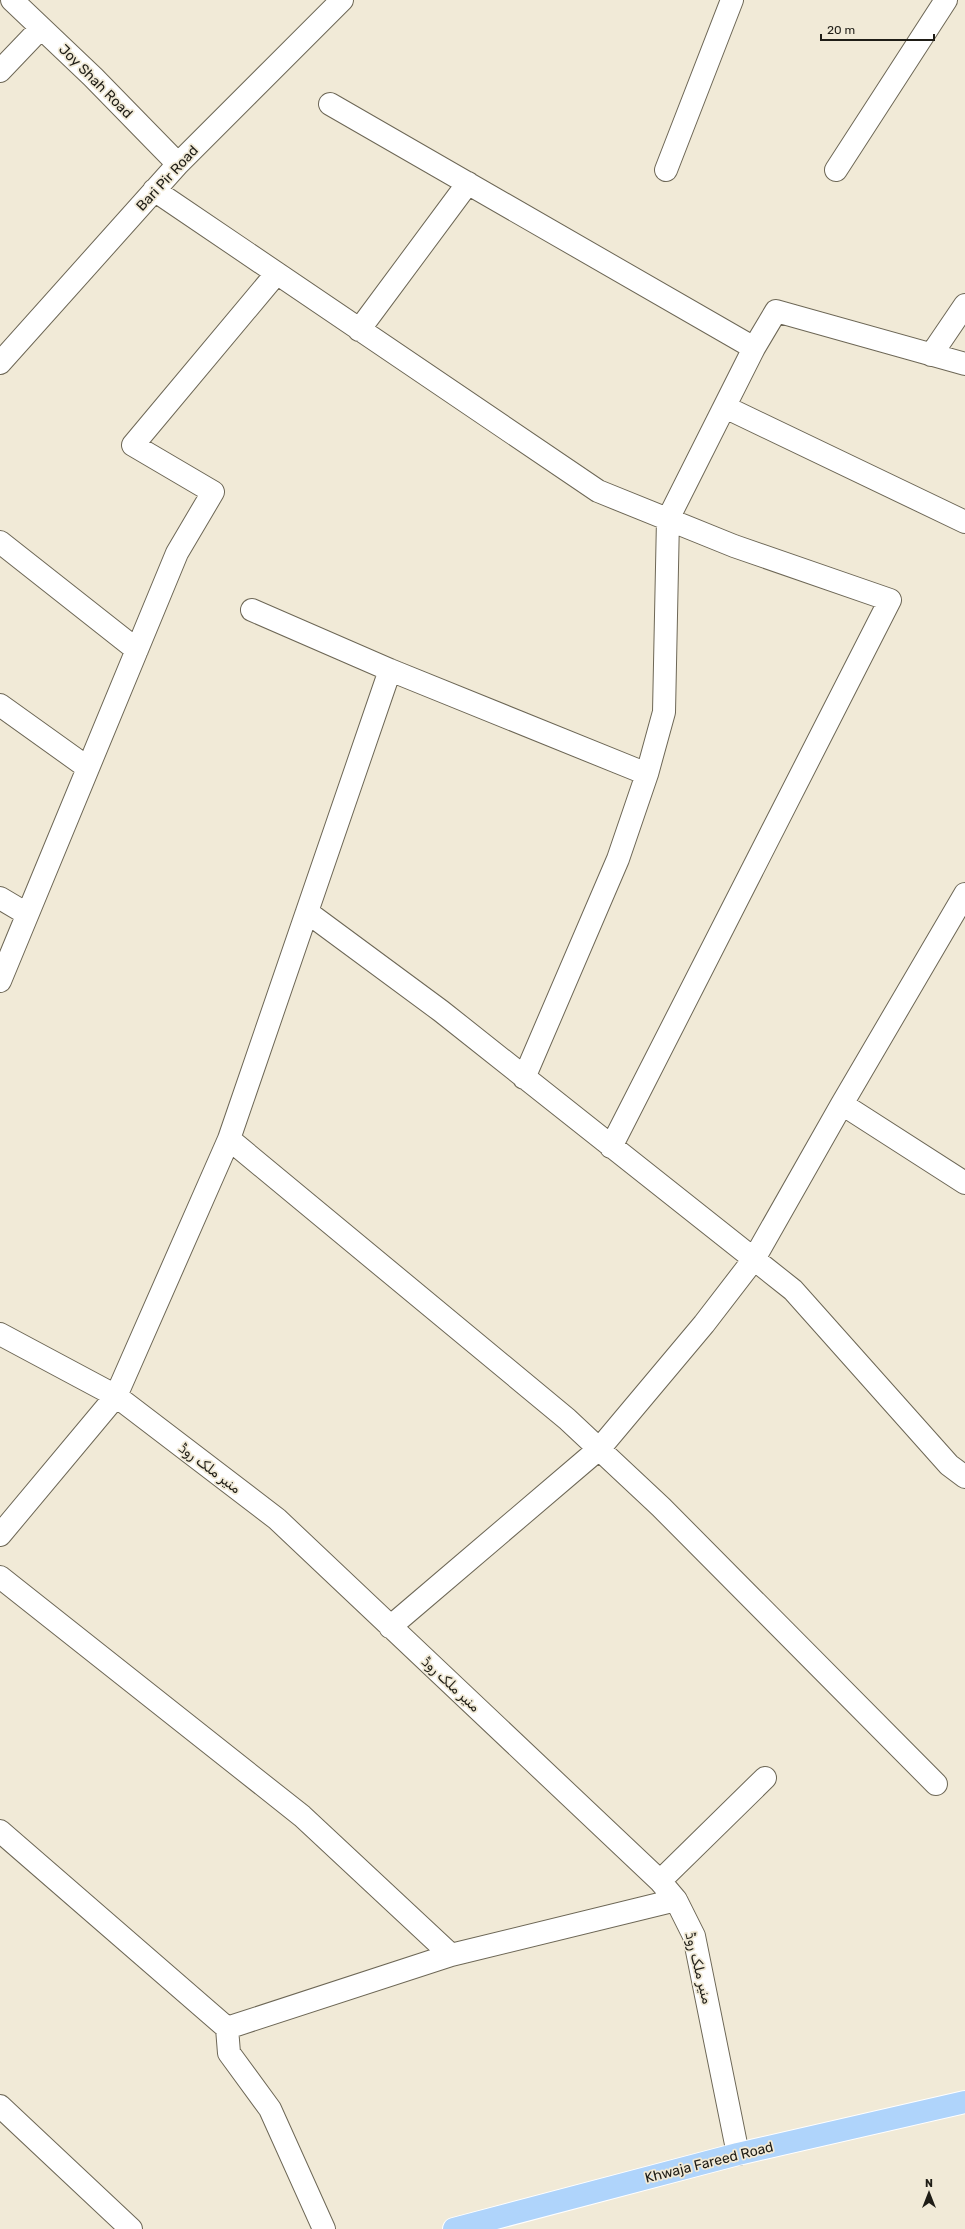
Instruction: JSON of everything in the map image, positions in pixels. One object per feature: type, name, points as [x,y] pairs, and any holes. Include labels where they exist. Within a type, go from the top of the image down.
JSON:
[{"type":"main road","name":"Khwaja Fareed Road","points":[[454,2229],[738,2154],[965,2102]]},
{"type":"street","name":"Joy Shah Road","points":[[12,0],[93,77],[178,164]]},
{"type":"street","name":"Bari Pir Road","points":[[0,363],[178,164],[342,0]]},
{"type":"street","points":[[666,170],[732,0]]},
{"type":"street","points":[[836,170],[946,0]]},
{"type":"street","points":[[0,71],[41,28]]},
{"type":"street","points":[[330,104],[754,348]]},
{"type":"street","points":[[359,330],[468,183]]},
{"type":"street","points":[[154,190],[598,491],[734,546],[890,600],[611,1148]]},
{"type":"street","points":[[0,981],[177,553],[213,492],[133,445],[276,274]]},
{"type":"street","points":[[931,355],[965,305]]},
{"type":"street","points":[[524,1078],[618,859],[647,774],[664,712],[668,519],[754,348],[776,312],[965,364]]},
{"type":"street","points":[[725,407],[965,522]]},
{"type":"street","points":[[0,542],[137,650]]},
{"type":"street","points":[[252,610],[390,670],[647,774]]},
{"type":"street","points":[[0,1535],[116,1396],[229,1139],[390,670]]},
{"type":"street","points":[[0,705],[88,768]]},
{"type":"street","points":[[0,898],[27,914]]},
{"type":"street","points":[[390,1627],[600,1448],[704,1324],[754,1259],[842,1104],[963,900]]},
{"type":"street","points":[[307,912],[441,1011],[611,1148],[793,1290],[949,1465],[965,1478]]},
{"type":"street","points":[[842,1104],[965,1183]]},
{"type":"street","points":[[229,1139],[600,1448],[661,1507],[936,1784]]},
{"type":"street","name":"منیر ملک روڈ","points":[[0,1334],[116,1396],[277,1519],[660,1881],[676,1900],[694,1936],[738,2154]]},
{"type":"street","points":[[0,1576],[302,1816],[451,1955]]},
{"type":"street","points":[[660,1881],[765,1778]]},
{"type":"street","points":[[0,1831],[227,2028],[230,2053],[270,2109],[324,2229]]},
{"type":"street","points":[[227,2028],[451,1955],[676,1900]]},
{"type":"street","points":[[0,2106],[131,2229]]}]
